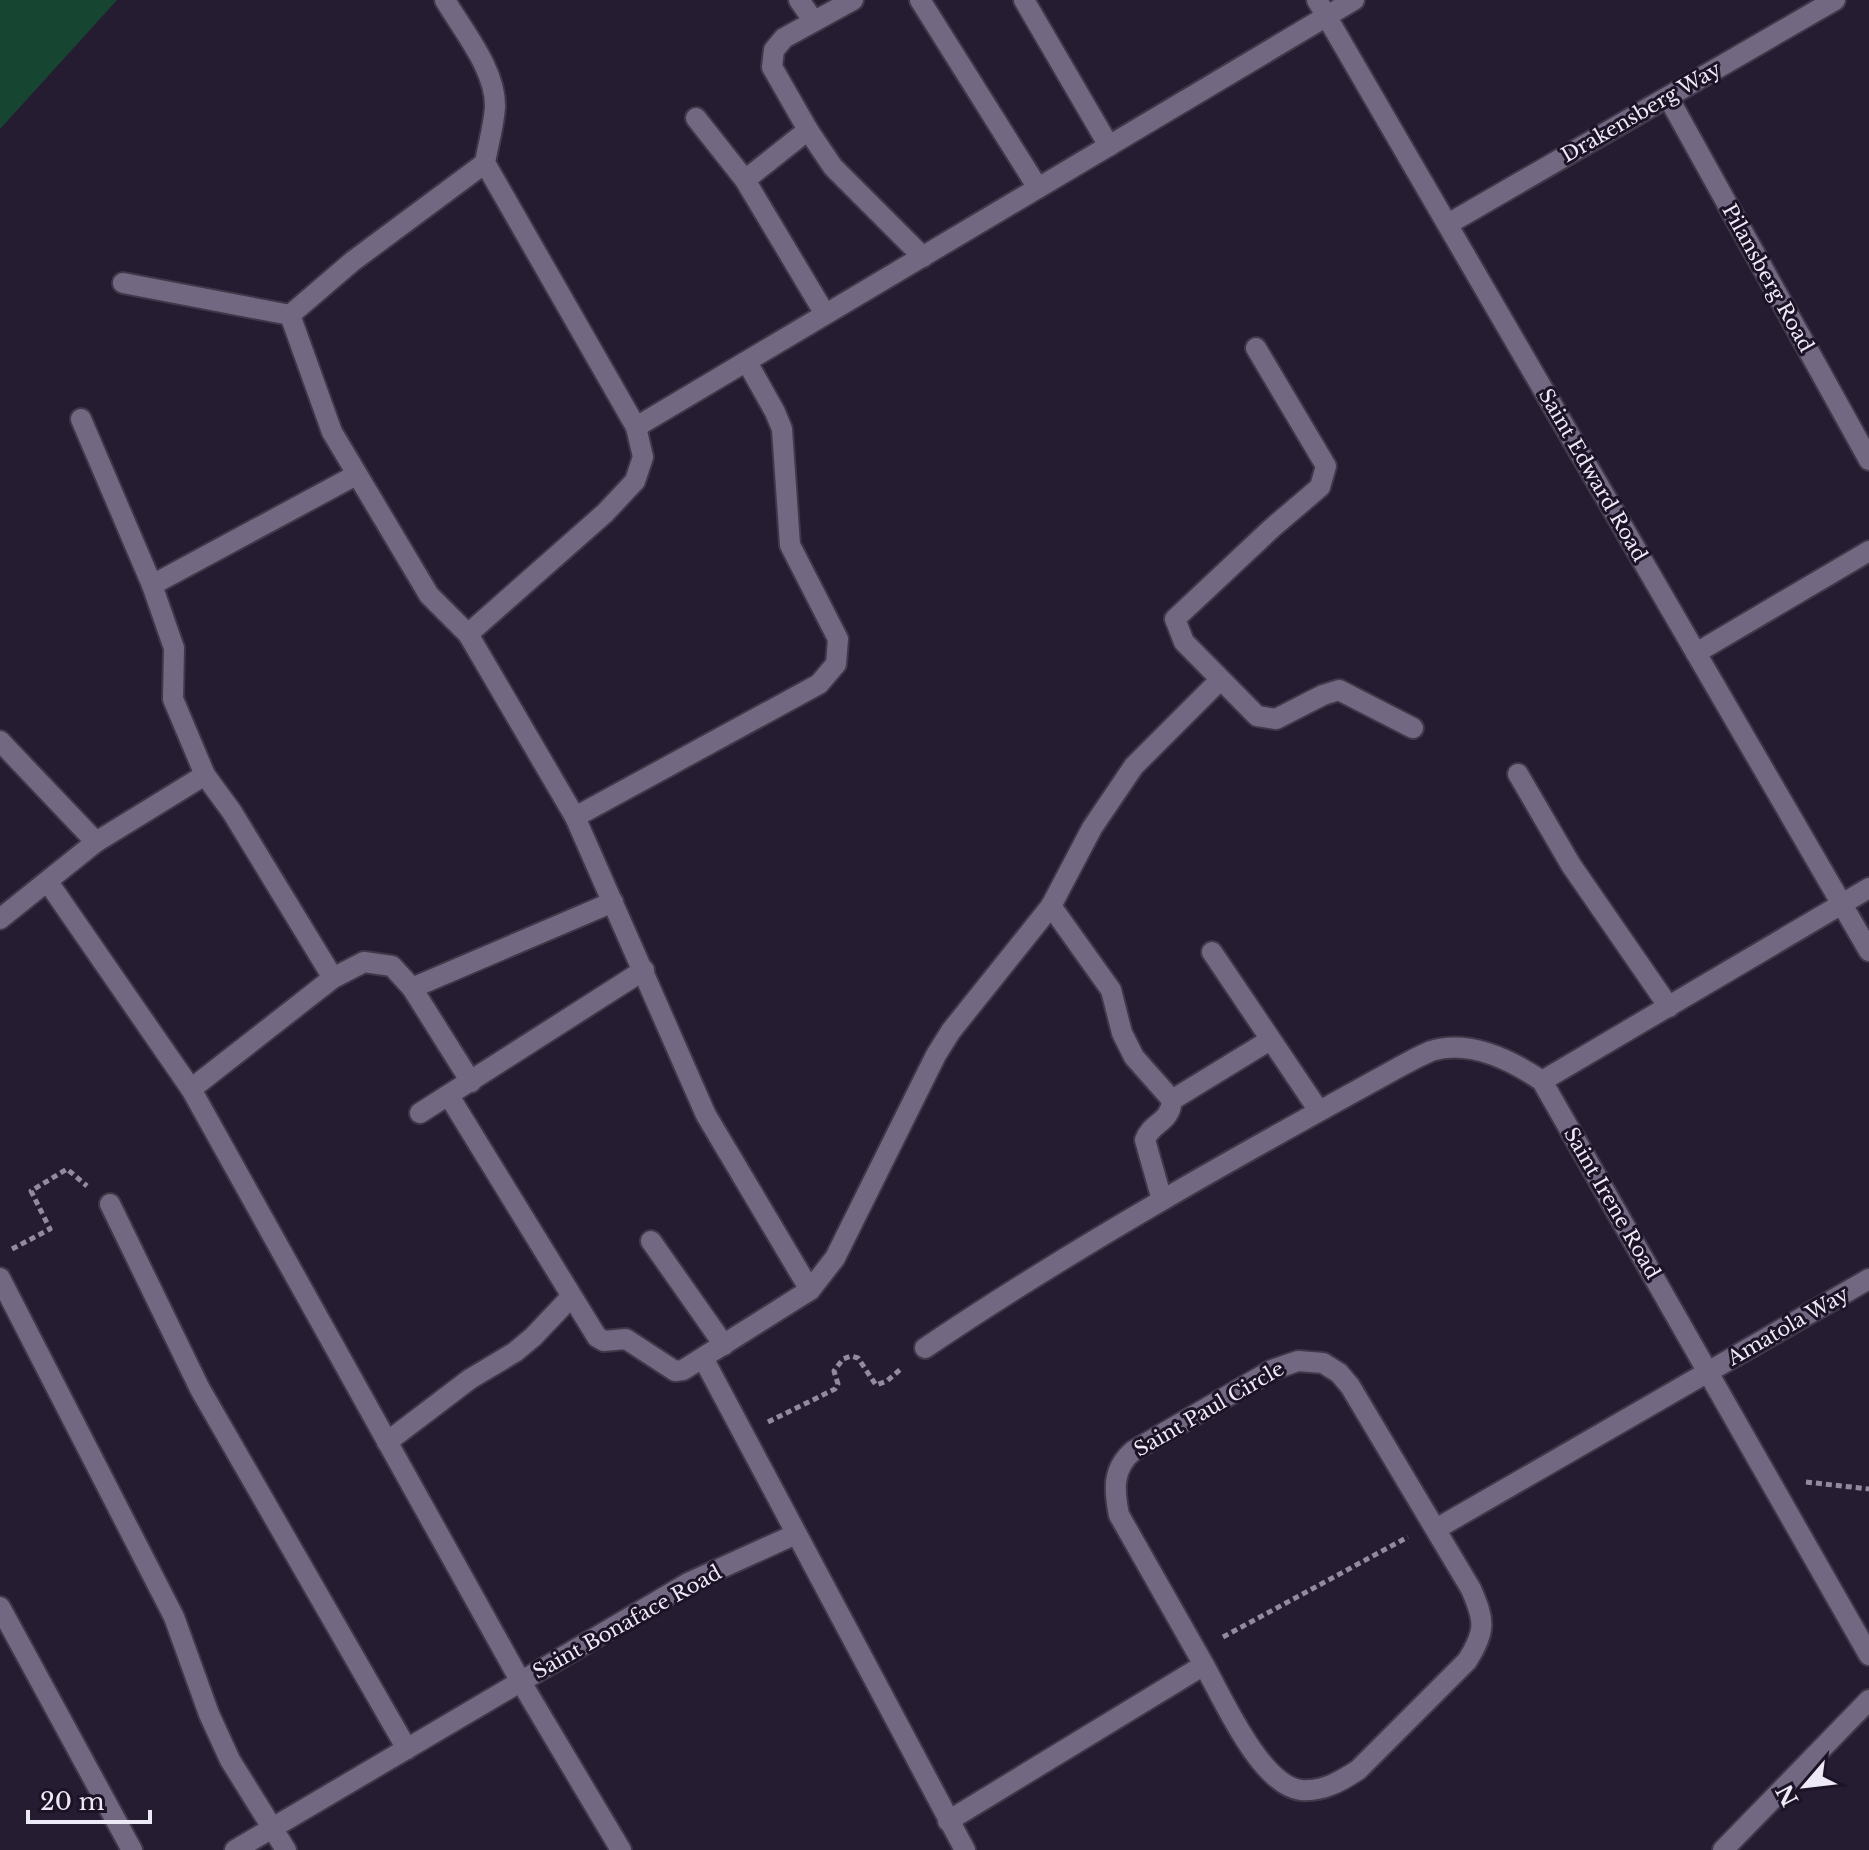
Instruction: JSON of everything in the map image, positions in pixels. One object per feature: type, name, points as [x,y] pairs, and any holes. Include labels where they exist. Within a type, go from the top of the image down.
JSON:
[{"type":"street","points":[[445,0],[479,56],[495,98],[485,163],[636,427],[643,457],[635,481],[605,513],[468,634]]},
{"type":"street","points":[[799,0],[813,20]]},
{"type":"street","points":[[853,0],[784,38],[778,43],[771,59],[772,67],[833,167],[923,257]]},
{"type":"street","points":[[920,0],[1038,188]]},
{"type":"street","points":[[1024,0],[1109,146]]},
{"type":"street","points":[[636,427],[1109,146],[1322,8],[1354,0]]},
{"type":"street","name":"Drakensberg Way","points":[[1448,224],[1835,0]]},
{"type":"street","name":"Saint Edward Road","points":[[1322,8],[1869,951]]},
{"type":"street","name":"Pilansberg Road","points":[[1668,97],[1869,460]]},
{"type":"street","points":[[696,118],[745,180],[825,314]]},
{"type":"street","points":[[745,180],[808,130]]},
{"type":"street","points":[[290,315],[353,261],[485,163]]},
{"type":"street","points":[[123,283],[290,315]]},
{"type":"street","points":[[290,315],[332,432],[429,595],[468,634],[575,817],[706,1115],[810,1290]]},
{"type":"street","points":[[1256,348],[1326,466],[1320,487],[1175,619],[1184,642],[1257,716],[1276,719],[1339,690],[1413,728]]},
{"type":"street","points":[[575,817],[819,684],[836,664],[838,639],[790,545],[779,421],[747,362]]},
{"type":"street","points":[[81,419],[152,585],[174,648],[173,699],[205,775],[232,812],[333,978]]},
{"type":"street","points":[[152,585],[356,475]]},
{"type":"street","points":[[1696,653],[1869,551]]},
{"type":"street","points":[[449,1096],[571,1297],[601,1340],[626,1339],[675,1371],[683,1370],[810,1290],[835,1258],[936,1055],[951,1031],[1051,906],[1092,828],[1134,766],[1220,680]]},
{"type":"street","points":[[0,741],[96,842]]},
{"type":"street","points":[[1518,774],[1571,865],[1669,1007]]},
{"type":"street","points":[[0,919],[96,842],[205,775]]},
{"type":"street","points":[[48,882],[191,1089],[521,1682],[621,1850]]},
{"type":"street","points":[[925,1348],[1012,1289],[1162,1200],[1403,1065],[1432,1051],[1456,1047],[1490,1053],[1542,1081],[1869,888]]},
{"type":"street","points":[[412,988],[613,902]]},
{"type":"street","points":[[1051,906],[1111,990],[1122,1033],[1134,1057],[1172,1100]]},
{"type":"street","points":[[1212,952],[1319,1111]]},
{"type":"street","points":[[191,1089],[333,978],[364,962],[392,966],[412,988],[471,1082]]},
{"type":"street","points":[[420,1113],[644,970]]},
{"type":"street","points":[[1162,1200],[1145,1140],[1148,1132],[1169,1116],[1172,1100],[1270,1040]]},
{"type":"street","name":"Saint Irene Road","points":[[1542,1081],[1869,1655]]},
{"type":"street","points":[[110,1204],[200,1389],[407,1749]]},
{"type":"street","points":[[651,1241],[724,1345]]},
{"type":"street","points":[[0,1278],[174,1617],[209,1714],[230,1760],[286,1850]]},
{"type":"street","name":"Amatola Way","points":[[1707,1372],[1869,1279]]},
{"type":"street","points":[[387,1442],[470,1379],[515,1352],[571,1297]]},
{"type":"street","points":[[703,1358],[965,1850]]},
{"type":"street","name":"Saint Paul Circle","points":[[1298,1361],[1323,1363],[1339,1373],[1350,1386],[1436,1529],[1479,1607],[1482,1623],[1480,1639],[1467,1661],[1391,1739],[1358,1770],[1340,1782],[1321,1789],[1299,1790],[1283,1783],[1266,1768],[1204,1665],[1119,1515],[1115,1495],[1117,1472],[1122,1460],[1133,1451],[1272,1370],[1298,1361]]},
{"type":"street","points":[[1436,1529],[1707,1372]]},
{"type":"street","name":"Saint Bonaface Road","points":[[235,1850],[688,1583],[796,1534]]},
{"type":"street","points":[[0,1607],[132,1850]]},
{"type":"street","points":[[948,1821],[1204,1665]]},
{"type":"street","points":[[1723,1850],[1869,1700]]},
{"type":"path","points":[[0,1256],[50,1229],[31,1191],[67,1169],[110,1204]]},
{"type":"path","points":[[742,1435],[835,1389],[838,1384],[834,1371],[843,1359],[851,1356],[858,1358],[876,1385],[887,1381],[925,1348]]},
{"type":"path","points":[[1768,1479],[1869,1489]]},
{"type":"path","points":[[1204,1665],[1220,1639],[1402,1539],[1436,1529]]},
{"type":"green space","points":[[0,0],[117,0],[0,129]]}]
